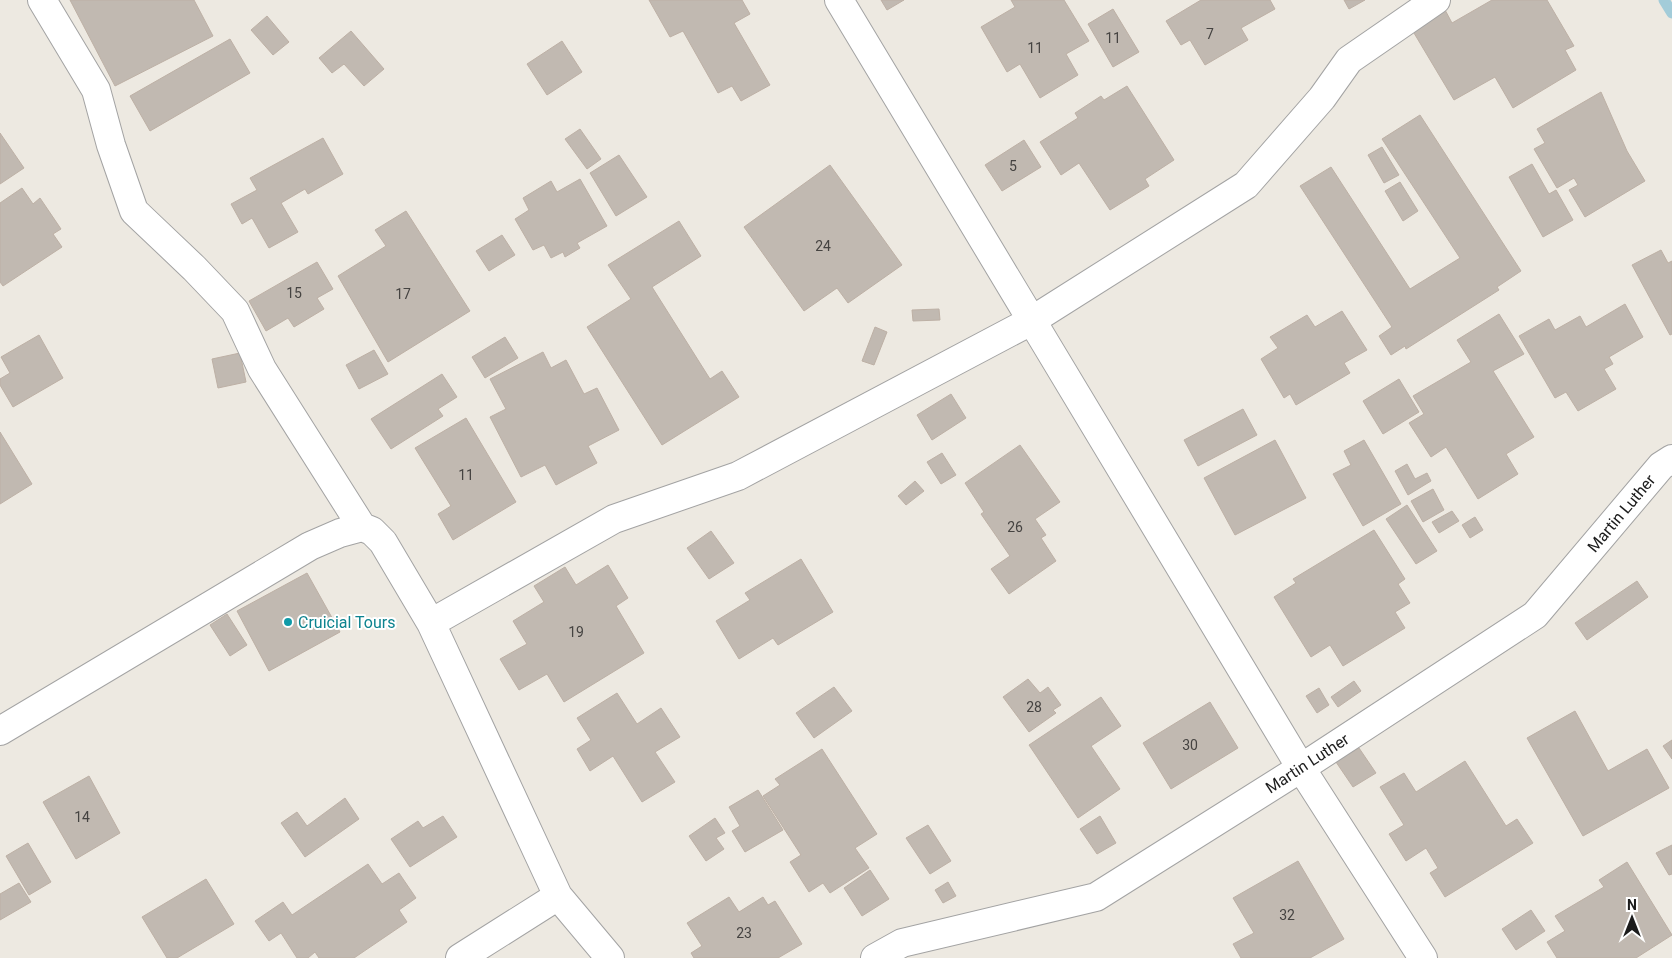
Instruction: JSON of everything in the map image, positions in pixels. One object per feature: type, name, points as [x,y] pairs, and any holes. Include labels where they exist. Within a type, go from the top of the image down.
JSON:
[{"type":"street","points":[[42,0],[96,90],[111,145],[134,211],[194,268],[235,311],[262,369],[362,527],[372,531],[383,542],[431,623],[558,896],[610,958]]},
{"type":"street","points":[[839,0],[1301,768],[1423,958]]},
{"type":"street","points":[[431,623],[614,518],[738,476],[1031,321],[1246,185],[1322,98],[1349,60],[1436,0]]},
{"type":"street","name":"Martin Luther","points":[[875,958],[902,943],[1096,897],[1301,768],[1535,615],[1661,466],[1672,459]]},
{"type":"street","points":[[0,730],[302,550],[340,533],[362,527]]},
{"type":"street","points":[[460,958],[558,896]]},
{"type":"building","points":[[70,0],[194,0],[213,36],[115,86]]},
{"type":"building","points":[[649,0],[742,0],[750,14],[734,23],[770,85],[741,101],[732,86],[718,93],[683,31],[670,37]]},
{"type":"building","points":[[881,0],[904,0],[887,10]]},
{"type":"building","points":[[1011,0],[1064,0],[1089,41],[1066,54],[1078,75],[1040,98],[1020,64],[1007,72],[981,27],[1015,7]]},
{"type":"building","points":[[1201,0],[1270,0],[1275,9],[1241,28],[1248,40],[1205,65],[1190,40],[1181,45],[1166,21]]},
{"type":"building","points":[[1344,0],[1365,0],[1349,9]]},
{"type":"building","points":[[1492,0],[1547,0],[1574,46],[1565,50],[1576,70],[1513,108],[1495,77],[1454,100],[1411,28],[1444,8],[1452,23]]},
{"type":"building","points":[[1113,9],[1139,52],[1113,67],[1088,24]]},
{"type":"building","points":[[267,16],[289,42],[273,55],[251,30]]},
{"type":"building","points":[[351,31],[384,69],[364,86],[344,64],[332,73],[319,58]]},
{"type":"building","points":[[230,39],[250,73],[150,131],[130,96]]},
{"type":"building","points":[[562,41],[582,72],[547,95],[527,64]]},
{"type":"building","points":[[1127,86],[1174,160],[1145,179],[1149,186],[1110,210],[1079,163],[1061,175],[1040,142],[1078,118],[1075,113],[1101,96],[1104,100]]},
{"type":"building","points":[[1601,92],[1627,151],[1645,181],[1585,217],[1569,190],[1578,185],[1574,178],[1557,188],[1534,149],[1545,143],[1537,129]]},
{"type":"building","points":[[1420,115],[1521,271],[1497,287],[1499,290],[1406,349],[1405,346],[1391,355],[1379,336],[1392,327],[1300,186],[1331,167],[1410,289],[1460,258],[1382,139]]},
{"type":"building","points":[[580,129],[601,159],[587,169],[565,139]]},
{"type":"building","points":[[0,133],[24,168],[0,184]]},
{"type":"building","points":[[323,138],[343,174],[308,194],[305,189],[281,203],[298,232],[269,248],[252,218],[242,224],[231,204],[257,190],[250,178]]},
{"type":"building","points":[[1024,140],[1041,167],[1002,191],[985,165]]},
{"type":"building","points":[[1382,147],[1399,175],[1384,183],[1368,155]]},
{"type":"building","points":[[619,155],[647,197],[616,216],[590,173]]},
{"type":"building","points":[[1532,164],[1549,194],[1556,190],[1573,220],[1543,237],[1509,177]]},
{"type":"building","points":[[830,165],[902,265],[848,303],[837,288],[804,311],[744,227]]},
{"type":"building","points":[[580,179],[607,226],[577,243],[580,248],[565,257],[563,252],[551,258],[544,245],[533,250],[515,219],[529,210],[523,198],[551,181],[557,192]]},
{"type":"building","points":[[1400,182],[1418,211],[1403,221],[1385,191]]},
{"type":"building","points":[[22,188],[33,204],[40,198],[61,229],[53,234],[62,247],[3,286],[0,282],[0,203]]},
{"type":"building","points":[[406,211],[470,311],[388,362],[338,276],[386,246],[375,230]]},
{"type":"building","points":[[679,221],[701,256],[652,287],[710,379],[722,371],[739,397],[662,445],[587,327],[631,299],[608,265]]},
{"type":"building","points":[[502,235],[515,255],[489,271],[476,251]]},
{"type":"building","points":[[1661,250],[1668,263],[1672,261],[1672,334],[1670,335],[1632,265]]},
{"type":"building","points":[[317,262],[333,289],[317,298],[324,309],[294,327],[288,318],[266,331],[249,301]]},
{"type":"building","points":[[1625,304],[1643,337],[1609,357],[1613,364],[1604,369],[1616,389],[1578,411],[1566,392],[1555,398],[1519,336],[1549,319],[1555,330],[1580,316],[1586,327]]},
{"type":"building","points":[[939,309],[940,320],[913,321],[912,310]]},
{"type":"building","points":[[1342,311],[1367,350],[1344,363],[1350,373],[1296,405],[1290,394],[1284,398],[1261,359],[1278,348],[1270,337],[1307,315],[1315,327]]},
{"type":"building","points":[[1499,314],[1524,354],[1493,371],[1534,437],[1506,454],[1518,474],[1478,499],[1446,447],[1431,457],[1409,423],[1424,414],[1413,396],[1471,362],[1457,340]]},
{"type":"building","points":[[875,327],[887,332],[874,365],[862,361]]},
{"type":"building","points":[[39,335],[63,378],[13,407],[0,385],[0,379],[10,373],[1,357]]},
{"type":"building","points":[[505,337],[518,358],[485,378],[472,357]]},
{"type":"building","points":[[374,350],[388,374],[359,389],[346,365]]},
{"type":"building","points":[[543,352],[551,368],[566,360],[584,394],[597,388],[619,430],[588,446],[597,463],[556,485],[545,465],[521,477],[490,417],[506,409],[490,379]]},
{"type":"building","points":[[240,353],[246,382],[218,388],[212,359]]},
{"type":"building","points":[[442,374],[457,397],[438,409],[443,416],[391,449],[371,419]]},
{"type":"building","points":[[1399,379],[1419,412],[1383,434],[1363,401]]},
{"type":"building","points":[[951,394],[966,418],[932,440],[917,415]]},
{"type":"building","points":[[1243,409],[1257,435],[1198,466],[1184,440]]},
{"type":"building","points":[[466,418],[516,502],[453,540],[438,514],[451,506],[415,448]]},
{"type":"building","points":[[0,432],[32,484],[0,504]]},
{"type":"building","points":[[1275,440],[1306,498],[1235,535],[1204,478]]},
{"type":"building","points":[[1364,440],[1401,504],[1363,526],[1333,474],[1351,465],[1344,451]]},
{"type":"building","points":[[1020,445],[1060,502],[1035,519],[1046,535],[1041,538],[1056,561],[1009,594],[991,569],[1010,556],[981,514],[984,512],[965,483]]},
{"type":"building","points":[[942,453],[956,475],[941,484],[927,462]]},
{"type":"building","points":[[1407,464],[1415,479],[1427,473],[1431,481],[1408,495],[1395,471]]},
{"type":"building","points":[[915,481],[924,491],[906,505],[898,496]]},
{"type":"building","points":[[1433,489],[1444,510],[1423,522],[1411,501]]},
{"type":"building","points":[[1407,505],[1437,551],[1416,564],[1386,519]]},
{"type":"building","points":[[1452,511],[1459,521],[1439,533],[1432,522]]},
{"type":"building","points":[[1475,517],[1483,530],[1470,538],[1462,525]]},
{"type":"building","points":[[1374,530],[1405,579],[1398,584],[1410,603],[1395,612],[1405,628],[1343,666],[1330,645],[1311,657],[1274,597],[1296,583],[1293,579]]},
{"type":"building","points":[[711,531],[734,563],[709,579],[687,548]]},
{"type":"building","points":[[801,559],[833,612],[778,645],[773,638],[739,659],[716,621],[750,600],[745,593]]},
{"type":"building","points":[[608,565],[628,598],[616,606],[644,653],[564,702],[547,674],[519,690],[500,659],[527,644],[513,621],[544,602],[534,586],[565,567],[576,585]]},
{"type":"building","name":"Cruicial Tours","points":[[307,573],[340,632],[269,671],[237,611]]},
{"type":"building","points":[[1637,581],[1648,597],[1587,640],[1575,623]]},
{"type":"building","points":[[227,614],[247,645],[230,656],[210,625]]},
{"type":"building","points":[[1028,679],[1040,693],[1048,687],[1061,705],[1053,710],[1056,713],[1029,732],[1003,697]]},
{"type":"building","points":[[1354,681],[1361,691],[1338,707],[1331,697]]},
{"type":"building","points":[[834,687],[852,711],[814,738],[796,713]]},
{"type":"building","points":[[1319,688],[1329,705],[1317,713],[1306,696]]},
{"type":"building","points":[[617,693],[637,724],[661,708],[680,737],[655,752],[675,782],[642,802],[613,756],[590,771],[577,749],[591,740],[577,718]]},
{"type":"building","points":[[1101,697],[1121,726],[1091,746],[1120,789],[1078,818],[1029,745]]},
{"type":"building","points":[[1210,702],[1238,748],[1171,789],[1143,743]]},
{"type":"building","points":[[1575,711],[1608,771],[1647,749],[1669,788],[1583,836],[1527,738]]},
{"type":"building","points":[[1672,740],[1672,759],[1663,746]]},
{"type":"building","points":[[1359,748],[1376,773],[1353,787],[1336,762]]},
{"type":"building","points":[[822,749],[877,834],[855,848],[869,868],[830,893],[823,883],[809,892],[790,862],[801,855],[763,796],[780,785],[775,779]]},
{"type":"building","points":[[1465,761],[1506,826],[1517,819],[1533,843],[1445,897],[1430,873],[1438,868],[1426,848],[1406,861],[1389,834],[1404,825],[1380,787],[1404,773],[1416,792]]},
{"type":"building","points":[[89,776],[120,833],[76,859],[43,802]]},
{"type":"building","points":[[758,790],[783,830],[745,852],[732,831],[740,826],[729,807]]},
{"type":"building","points":[[345,798],[359,819],[305,857],[281,823],[297,812],[307,826]]},
{"type":"building","points":[[443,816],[457,837],[410,867],[391,839],[418,821],[423,828]]},
{"type":"building","points":[[1100,816],[1116,843],[1097,854],[1080,829]]},
{"type":"building","points":[[715,818],[725,833],[716,838],[724,849],[706,861],[689,836]]},
{"type":"building","points":[[928,825],[951,861],[930,874],[906,838]]},
{"type":"building","points":[[28,843],[51,882],[29,895],[6,856]]},
{"type":"building","points":[[1672,845],[1672,874],[1669,875],[1656,853]]},
{"type":"building","points":[[1298,861],[1344,939],[1310,958],[1241,958],[1233,944],[1254,933],[1233,898]]},
{"type":"building","points":[[1627,862],[1672,935],[1636,958],[1557,958],[1547,942],[1565,931],[1555,916],[1604,887],[1599,880]]},
{"type":"building","points":[[368,864],[382,884],[399,873],[416,898],[399,910],[407,922],[354,958],[319,958],[315,952],[308,958],[297,958],[281,933],[269,941],[255,921],[283,902],[292,915]]},
{"type":"building","points":[[870,870],[889,899],[862,916],[844,888]]},
{"type":"building","points":[[206,879],[234,924],[177,958],[167,958],[142,917]]},
{"type":"building","points":[[948,882],[956,896],[943,903],[935,890]]},
{"type":"building","points":[[19,883],[31,902],[0,920],[0,894]]},
{"type":"building","points":[[729,897],[739,912],[763,897],[768,905],[775,901],[802,944],[778,958],[694,958],[691,953],[702,946],[687,923]]},
{"type":"building","points":[[1531,910],[1545,931],[1516,950],[1502,929]]},
{"type":"waterway","points":[[1664,0],[1672,13]]},
{"type":"place","name":"Cruicial Tours","points":[[288,622]]}]
